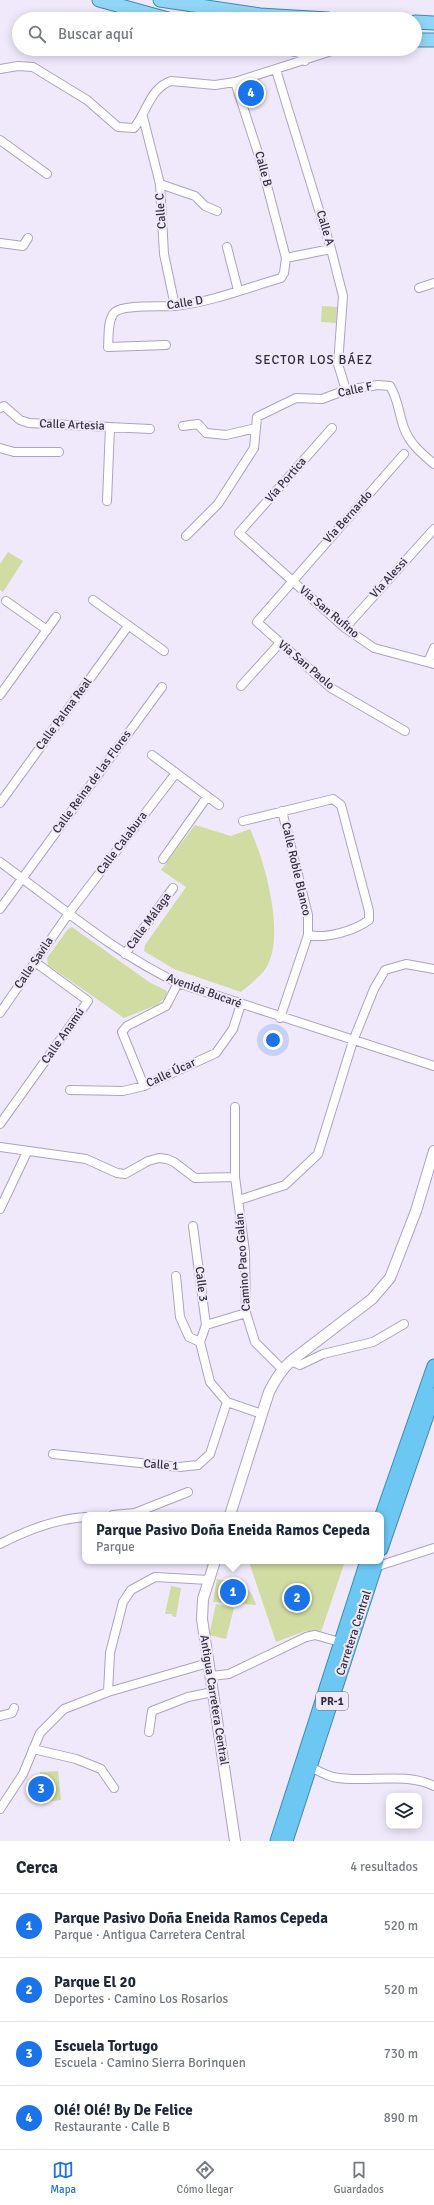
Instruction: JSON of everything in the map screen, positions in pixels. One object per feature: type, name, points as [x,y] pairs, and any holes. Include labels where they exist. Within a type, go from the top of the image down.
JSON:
[{"type":"highway","points":[[383,1512],[434,1366]]},
{"type":"highway","points":[[384,1540],[434,1395]]},
{"type":"highway","name":"Carretera Central","points":[[276,1841],[340,1642],[371,1564]]},
{"type":"highway","name":"Carretera Central","points":[[286,1841],[310,1768],[371,1564]]},
{"type":"main road","points":[[99,0],[143,12]]},
{"type":"main road","points":[[160,0],[240,12]]},
{"type":"main road","points":[[422,23],[434,23]]},
{"type":"main road","points":[[422,40],[434,40]]},
{"type":"street","points":[[304,56],[309,59]]},
{"type":"street","points":[[309,59],[312,56]]},
{"type":"street","points":[[0,69],[18,66],[33,67],[87,100],[118,127],[134,128],[142,117],[153,94],[164,83],[171,81],[215,85],[235,82],[318,56]]},
{"type":"street","name":"Calle A","points":[[276,70],[331,249],[343,296],[338,364],[346,390]]},
{"type":"street","name":"Calle B","points":[[235,82],[260,159],[286,258]]},
{"type":"street","name":"Calle C","points":[[142,117],[160,184],[164,254],[175,306]]},
{"type":"street","points":[[0,140],[47,174]]},
{"type":"street","points":[[160,184],[195,196],[204,206],[217,211]]},
{"type":"street","points":[[0,243],[23,246],[28,238]]},
{"type":"street","points":[[227,247],[238,290]]},
{"type":"street","points":[[286,258],[331,249]]},
{"type":"street","name":"Calle D","points":[[166,345],[108,348],[109,328],[113,314],[121,308],[175,306],[281,278],[284,273],[286,258]]},
{"type":"street","points":[[419,288],[434,283]]},
{"type":"street","name":"Calle F","points":[[186,536],[218,504],[254,448],[257,417],[296,398],[322,399],[346,390],[378,385],[390,386],[397,397],[404,428],[416,449],[434,464]]},
{"type":"street","name":"Calle Artesia","points":[[0,408],[4,406],[20,420],[29,423],[150,428]]},
{"type":"street","points":[[183,426],[198,424],[206,433],[220,435],[256,428]]},
{"type":"street","points":[[107,501],[110,427]]},
{"type":"street","name":"Vía Portica","points":[[240,532],[332,428]]},
{"type":"street","points":[[0,448],[14,452],[59,452]]},
{"type":"street","name":"Vía Bernardo","points":[[292,581],[404,454]]},
{"type":"street","name":"Vía Alessi","points":[[345,628],[434,528]]},
{"type":"street","name":"Via San Rufino","points":[[240,532],[345,628],[374,648],[431,663]]},
{"type":"street","name":"Vía San Paolo","points":[[292,581],[257,622],[279,644],[330,688],[405,731]]},
{"type":"street","points":[[93,600],[164,651]]},
{"type":"street","points":[[6,601],[47,630]]},
{"type":"street","points":[[0,695],[56,617]]},
{"type":"street","name":"Calle Palma Real","points":[[0,803],[128,626]]},
{"type":"street","points":[[241,686],[279,644]]},
{"type":"street","points":[[431,663],[434,648]]},
{"type":"street","name":"Calle Reina de las Flores","points":[[0,909],[162,687]]},
{"type":"street","points":[[152,755],[219,805]]},
{"type":"street","name":"Calle Calabura","points":[[69,913],[176,773]]},
{"type":"street","points":[[163,859],[208,797]]},
{"type":"street","points":[[243,821],[333,799],[341,805],[369,911],[369,920],[360,927],[317,937],[308,936]]},
{"type":"street","name":"Calle Roble Blanco","points":[[280,1018],[308,936],[308,915],[282,812]]},
{"type":"street","name":"Avenida Bucaré","points":[[0,862],[125,954],[149,969],[178,983],[280,1018],[434,1066]]},
{"type":"street","name":"Calle Málaga","points":[[125,954],[173,888]]},
{"type":"street","name":"Calle Savila","points":[[0,1013],[69,913]]},
{"type":"street","name":"Calle Anamú","points":[[0,1124],[88,1001],[35,962]]},
{"type":"street","points":[[239,1200],[285,1185],[318,1154],[354,1041],[374,989],[385,970],[406,964],[434,969]]},
{"type":"street","points":[[144,1086],[122,1032],[127,1026],[166,1006],[178,983]]},
{"type":"street","name":"Calle Úcar","points":[[70,1090],[123,1091],[144,1086],[216,1053],[234,1029],[241,1004]]},
{"type":"street","name":"Camino Paco Galán","points":[[235,1107],[235,1177],[245,1252],[246,1313],[255,1342],[282,1369]]},
{"type":"street","points":[[0,1147],[27,1152],[86,1158],[117,1173],[125,1174],[148,1161],[159,1158],[168,1158],[195,1178],[235,1177]]},
{"type":"street","points":[[231,1512],[269,1392],[282,1369],[372,1299],[390,1278],[416,1211],[434,1151]]},
{"type":"street","points":[[0,1209],[27,1152]]},
{"type":"street","name":"Calle 3","points":[[193,1226],[206,1325],[200,1342]]},
{"type":"street","points":[[176,1276],[180,1317],[189,1336],[200,1342],[210,1382],[227,1402],[262,1414]]},
{"type":"street","points":[[206,1325],[246,1313]]},
{"type":"street","points":[[291,1361],[300,1365],[323,1354],[373,1342],[404,1324]]},
{"type":"street","name":"Calle 1","points":[[53,1454],[179,1467],[198,1465],[210,1454],[227,1402]]},
{"type":"street","points":[[138,1512],[188,1492]]},
{"type":"street","points":[[0,1544],[18,1535],[74,1518],[82,1517]]},
{"type":"street","points":[[384,1561],[434,1548]]},
{"type":"street","name":"Antigua Carretera Central","points":[[214,1564],[203,1599],[202,1619],[235,1841]]},
{"type":"street","points":[[108,1692],[110,1653],[123,1602],[131,1590],[156,1577],[209,1580]]},
{"type":"street","points":[[211,1676],[229,1674],[315,1635],[340,1642]]},
{"type":"street","points":[[0,1808],[23,1774],[40,1733],[64,1709],[108,1692],[208,1663]]},
{"type":"street","points":[[149,1732],[152,1711],[188,1697],[213,1692]]},
{"type":"street","points":[[0,1716],[12,1713],[14,1708]]},
{"type":"street","points":[[33,1749],[76,1759],[101,1768],[114,1788]]},
{"type":"street","points":[[310,1768],[333,1777],[406,1780],[428,1783],[434,1786]]},
{"type":"green space","points":[[322,306],[337,307],[336,323],[321,322]]},
{"type":"green space","points":[[8,552],[23,561],[3,592],[0,590],[0,564]]},
{"type":"green space","points":[[195,825],[231,836],[250,829],[262,860],[274,918],[272,954],[264,971],[241,992],[174,969],[144,951],[145,945],[186,887],[161,870]]},
{"type":"green space","points":[[72,927],[149,982],[167,991],[166,997],[157,1005],[124,1018],[48,965],[47,958],[68,929]]},
{"type":"green space","points":[[344,1564],[321,1632],[305,1631],[276,1642],[250,1565]]},
{"type":"green space","points":[[217,1579],[246,1588],[250,1592],[256,1605],[213,1602]]},
{"type":"green space","points":[[171,1586],[181,1588],[176,1617],[172,1616],[172,1614],[165,1614]]},
{"type":"green space","points":[[216,1604],[234,1608],[226,1639],[209,1635]]},
{"type":"green space","points":[[58,1771],[61,1800],[44,1802],[40,1772]]},
{"type":"place","name":"Olé! Olé! By De Felice","points":[[251,93]]},
{"type":"place","name":"Parque Pasivo Doña Eneida Ramos Cepeda","points":[[233,1592]]},
{"type":"place","name":"Parque El 20","points":[[297,1598]]},
{"type":"place","name":"Escuela Tortugo","points":[[41,1789]]},
{"type":"district","name":"SECTOR LOS BÁEZ","points":[[314,360]]}]
